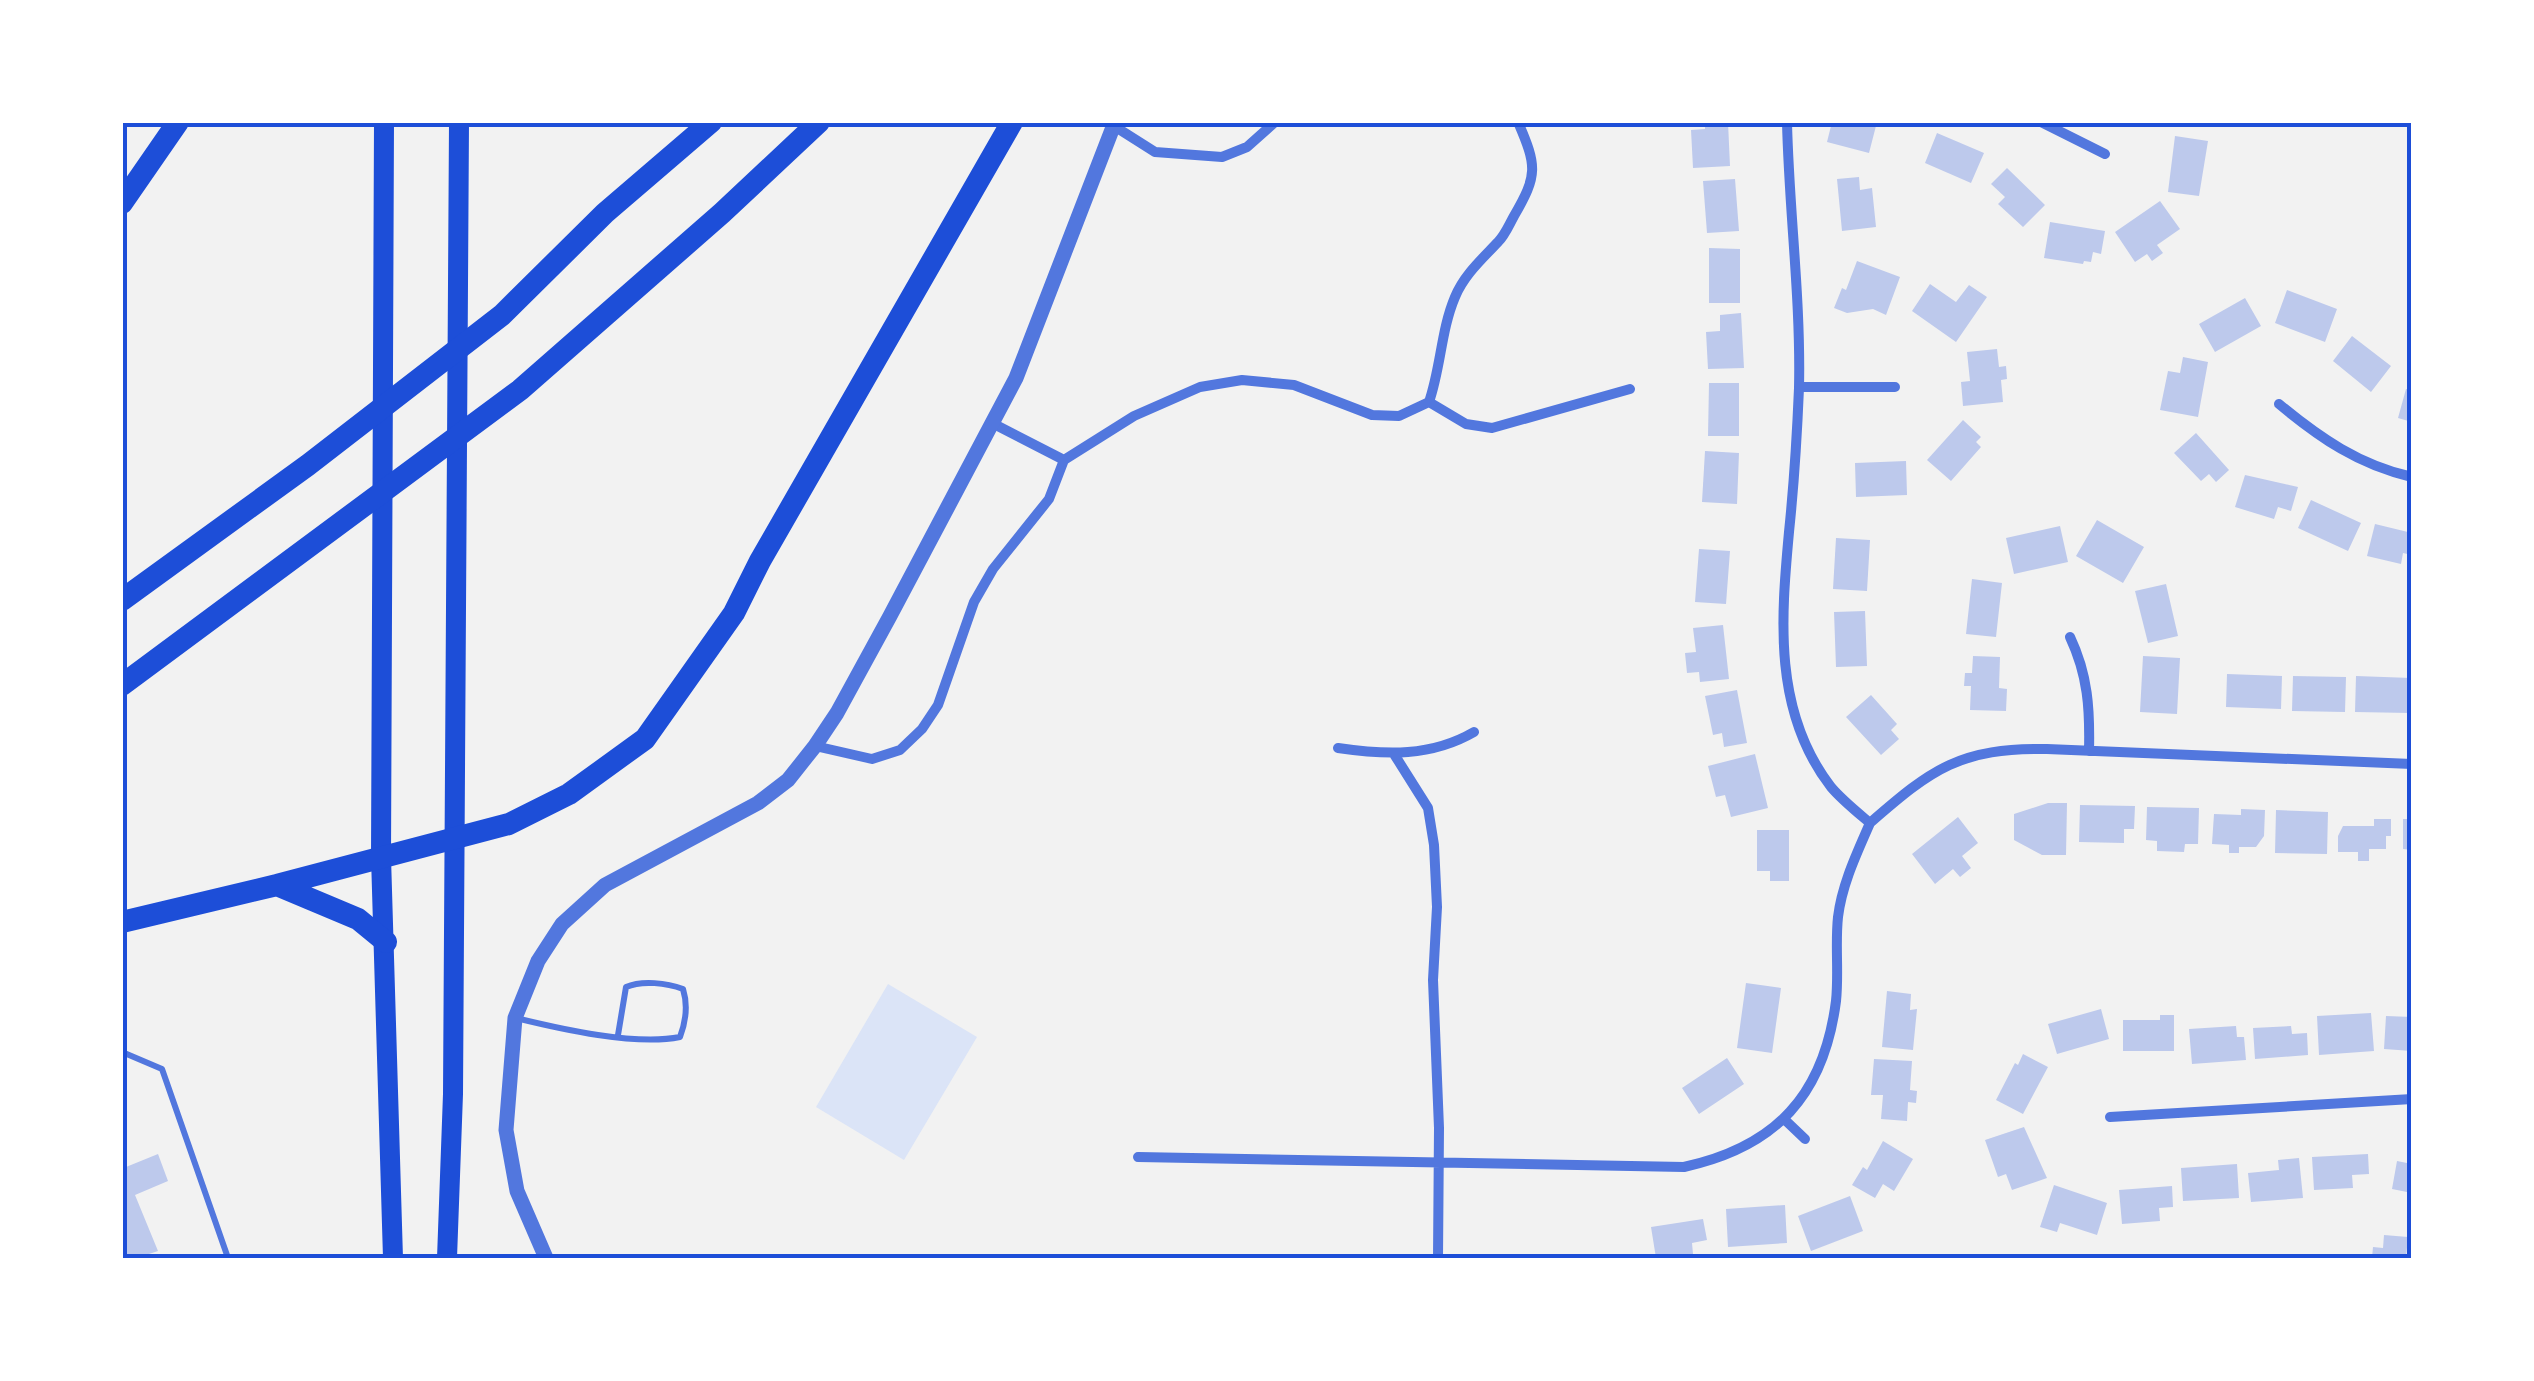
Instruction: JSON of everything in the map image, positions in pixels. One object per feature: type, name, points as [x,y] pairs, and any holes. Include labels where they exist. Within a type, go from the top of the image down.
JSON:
[{"type":"highway","points":[[122,203],[178,122]]},
{"type":"highway","points":[[122,600],[308,465],[502,315],[605,213],[711,122]]},
{"type":"highway","points":[[122,685],[520,390],[722,213],[819,122]]},
{"type":"highway","points":[[122,922],[278,886],[510,824],[569,794],[645,738],[734,613],[1012,122]]},
{"type":"highway","points":[[278,886],[358,918],[386,942]]},
{"type":"main road","points":[[384,122],[381,858],[393,1258]]},
{"type":"main road","points":[[448,1258],[453,1094],[459,122]]},
{"type":"street","points":[[546,1258],[517,1191],[507,1149],[508,1072],[515,1018],[538,960],[562,924],[605,885],[758,802],[788,780],[838,713],[1016,378],[1114,124],[1155,152],[1222,157],[1247,147],[1275,122]]},
{"type":"street","points":[[815,746],[872,759],[900,750],[922,729],[938,704],[974,602],[994,569],[1048,499],[1064,460],[1134,416],[1200,387],[1242,380],[1294,385],[1372,415],[1399,416],[1429,402],[1440,367],[1442,337],[1456,295],[1470,271],[1501,239],[1534,180],[1518,122]]},
{"type":"street","points":[[1787,122],[1799,387],[1782,595],[1782,647],[1787,686],[1798,724],[1817,765],[1833,789],[1870,823]]},
{"type":"street","points":[[2041,122],[2105,154]]},
{"type":"street","points":[[1799,387],[1895,388]]},
{"type":"street","points":[[1429,402],[1466,424],[1492,428],[1630,389]]},
{"type":"street","points":[[2279,404],[2351,456],[2412,477]]},
{"type":"street","points":[[992,423],[1064,460]]},
{"type":"street","points":[[2070,637],[2088,687],[2089,751]]},
{"type":"street","points":[[1338,748],[1394,754],[1428,750],[1474,732]]},
{"type":"street","points":[[1138,1157],[1684,1167],[1766,1136],[1804,1096],[1829,1034],[1836,1000],[1838,916],[1848,876],[1870,823],[1921,780],[1960,759],[2012,749],[2412,764]]},
{"type":"street","points":[[1394,754],[1428,808],[1434,845],[1432,980],[1438,1258]]},
{"type":"street","points":[[2110,1116],[2412,1099]]},
{"type":"street","points":[[1784,1119],[1806,1139]]},
{"type":"lane","points":[[515,1018],[584,1033],[618,1035],[680,1036],[687,1000],[683,989],[634,983],[626,987],[618,1035]]},
{"type":"lane","points":[[122,1052],[162,1069],[228,1258]]},
{"type":"shaded area","points":[[888,984],[977,1037],[904,1160],[816,1107]]},
{"type":"building","points":[[1705,122],[1728,122],[1730,166],[1693,168],[1691,130],[1705,129]]},
{"type":"building","points":[[1832,122],[1877,122],[1869,153],[1827,142]]},
{"type":"building","points":[[1937,133],[1984,153],[1971,183],[1925,163]]},
{"type":"building","points":[[2175,136],[2208,141],[2199,196],[2168,192]]},
{"type":"building","points":[[2007,168],[2045,205],[2023,227],[1998,204],[2005,197],[1991,184]]},
{"type":"building","points":[[1859,177],[1860,190],[1872,188],[1876,227],[1842,231],[1837,179]]},
{"type":"building","points":[[1735,179],[1739,231],[1707,233],[1703,181]]},
{"type":"building","points":[[2160,201],[2180,229],[2157,245],[2163,253],[2152,261],[2147,254],[2135,262],[2115,232]]},
{"type":"building","points":[[2050,222],[2105,231],[2101,254],[2093,252],[2091,262],[2083,264],[2044,258]]},
{"type":"building","points":[[1709,248],[1740,249],[1740,303],[1709,303]]},
{"type":"building","points":[[1857,261],[1900,277],[1886,315],[1873,309],[1847,313],[1834,308]]},
{"type":"building","points":[[1930,284],[1956,302],[1969,285],[1987,297],[1956,342],[1912,311]]},
{"type":"building","points":[[2287,290],[2337,309],[2325,342],[2275,323]]},
{"type":"building","points":[[2245,298],[2261,326],[2215,352],[2199,324]]},
{"type":"building","points":[[1741,313],[1744,368],[1708,369],[1706,332],[1720,331],[1720,315]]},
{"type":"building","points":[[2352,336],[2391,366],[2371,392],[2333,361]]},
{"type":"building","points":[[1997,349],[1999,367],[2006,366],[2007,379],[2001,380],[2003,402],[1963,406],[1961,382],[1970,381],[1967,352]]},
{"type":"building","points":[[2183,357],[2208,362],[2198,417],[2160,410],[2168,371],[2180,373]]},
{"type":"building","points":[[1709,383],[1739,383],[1739,436],[1708,436]]},
{"type":"building","points":[[2406,389],[2412,391],[2412,422],[2398,418]]},
{"type":"building","points":[[1963,420],[1981,437],[1976,442],[1981,447],[1951,481],[1927,460]]},
{"type":"building","points":[[2196,433],[2229,470],[2216,482],[2209,474],[2201,481],[2174,453]]},
{"type":"building","points":[[1705,451],[1739,453],[1737,504],[1702,502]]},
{"type":"building","points":[[1906,461],[1907,495],[1856,497],[1855,463]]},
{"type":"building","points":[[2245,475],[2298,487],[2291,511],[2278,507],[2274,519],[2235,507]]},
{"type":"building","points":[[2311,500],[2361,523],[2348,551],[2298,528]]},
{"type":"building","points":[[2097,520],[2144,547],[2123,583],[2076,556]]},
{"type":"building","points":[[2375,524],[2412,533],[2412,555],[2403,553],[2401,564],[2367,556]]},
{"type":"building","points":[[2060,526],[2068,562],[2014,574],[2006,538]]},
{"type":"building","points":[[1836,538],[1870,540],[1867,591],[1833,589]]},
{"type":"building","points":[[1699,549],[1730,551],[1726,604],[1695,602]]},
{"type":"building","points":[[1972,579],[2002,583],[1996,637],[1966,634]]},
{"type":"building","points":[[2166,584],[2178,636],[2148,643],[2135,591]]},
{"type":"building","points":[[1865,611],[1867,666],[1836,667],[1834,612]]},
{"type":"building","points":[[1723,625],[1729,679],[1700,682],[1699,672],[1687,673],[1685,653],[1696,652],[1693,628]]},
{"type":"building","points":[[1973,656],[2000,657],[1999,688],[2007,689],[2006,711],[1970,710],[1971,686],[1964,686],[1965,673],[1972,673]]},
{"type":"building","points":[[2143,656],[2180,658],[2177,714],[2140,712]]},
{"type":"building","points":[[2227,674],[2282,676],[2281,709],[2226,707]]},
{"type":"building","points":[[2293,676],[2346,677],[2345,712],[2292,711]]},
{"type":"building","points":[[2356,676],[2411,678],[2410,713],[2355,712]]},
{"type":"building","points":[[1737,690],[1747,743],[1724,747],[1722,733],[1713,735],[1705,696]]},
{"type":"building","points":[[1871,695],[1897,724],[1891,730],[1899,739],[1881,755],[1846,717]]},
{"type":"building","points":[[1755,754],[1768,808],[1731,817],[1725,795],[1716,797],[1708,766]]},
{"type":"building","points":[[2048,803],[2067,803],[2066,855],[2042,855],[2014,840],[2014,814]]},
{"type":"building","points":[[2080,805],[2135,806],[2134,829],[2124,829],[2124,843],[2079,842]]},
{"type":"building","points":[[2147,807],[2199,808],[2198,844],[2185,844],[2184,852],[2157,851],[2157,841],[2146,840]]},
{"type":"building","points":[[2241,809],[2265,810],[2264,836],[2256,847],[2239,847],[2239,853],[2229,853],[2229,845],[2212,844],[2214,814],[2241,815]]},
{"type":"building","points":[[2276,810],[2328,812],[2327,854],[2275,853]]},
{"type":"building","points":[[1958,817],[1978,843],[1962,856],[1971,868],[1960,877],[1953,869],[1935,884],[1912,854]]},
{"type":"building","points":[[2374,819],[2391,819],[2386,849],[2369,849],[2369,861],[2358,861],[2358,852],[2338,852],[2338,836],[2343,826],[2374,826]]},
{"type":"building","points":[[2403,819],[2412,819],[2412,850],[2403,849]]},
{"type":"building","points":[[1757,830],[1789,830],[1789,881],[1770,881],[1770,871],[1757,871]]},
{"type":"building","points":[[1746,983],[1781,988],[1772,1053],[1737,1048]]},
{"type":"building","points":[[1887,991],[1911,994],[1910,1010],[1917,1009],[1913,1050],[1882,1047]]},
{"type":"building","points":[[2101,1009],[2109,1039],[2057,1054],[2048,1024]]},
{"type":"building","points":[[2371,1013],[2374,1051],[2319,1055],[2317,1016]]},
{"type":"building","points":[[2160,1015],[2174,1015],[2174,1051],[2123,1051],[2123,1020],[2160,1020]]},
{"type":"building","points":[[2386,1016],[2412,1017],[2412,1051],[2384,1049]]},
{"type":"building","points":[[2236,1026],[2237,1037],[2244,1037],[2246,1060],[2192,1064],[2189,1029]]},
{"type":"building","points":[[2291,1026],[2292,1034],[2307,1033],[2308,1055],[2255,1059],[2253,1028]]},
{"type":"building","points":[[2023,1054],[2048,1067],[2023,1114],[1996,1100]]},
{"type":"building","points":[[1727,1058],[1744,1084],[1699,1114],[1682,1088]]},
{"type":"building","points":[[1874,1059],[1912,1061],[1910,1090],[1917,1091],[1916,1103],[1908,1102],[1907,1121],[1881,1119],[1883,1095],[1871,1095]]},
{"type":"building","points":[[2024,1127],[2047,1178],[2012,1190],[2006,1174],[1998,1177],[1985,1140]]},
{"type":"building","points":[[1883,1141],[1913,1159],[1894,1191],[1883,1184],[1875,1198],[1852,1185],[1863,1167],[1867,1170]]},
{"type":"building","points":[[158,1154],[168,1181],[135,1195],[158,1251],[122,1258],[122,1157],[126,1167]]},
{"type":"building","points":[[2368,1154],[2369,1174],[2352,1175],[2353,1188],[2314,1190],[2312,1157]]},
{"type":"building","points":[[2299,1158],[2303,1198],[2251,1202],[2248,1173],[2279,1170],[2278,1160]]},
{"type":"building","points":[[2397,1161],[2412,1164],[2412,1193],[2392,1189]]},
{"type":"building","points":[[2237,1164],[2239,1198],[2183,1201],[2181,1168]]},
{"type":"building","points":[[2054,1185],[2107,1203],[2097,1235],[2060,1223],[2057,1232],[2040,1227]]},
{"type":"building","points":[[2172,1186],[2173,1207],[2159,1208],[2160,1221],[2122,1224],[2119,1190]]},
{"type":"building","points":[[1850,1196],[1863,1231],[1811,1251],[1798,1216]]},
{"type":"building","points":[[1785,1205],[1787,1243],[1728,1247],[1726,1209]]},
{"type":"building","points":[[1703,1219],[1707,1240],[1692,1243],[1693,1254],[1656,1258],[1651,1227]]},
{"type":"building","points":[[2384,1235],[2408,1237],[2406,1258],[2372,1258],[2373,1247],[2383,1248]]}]
